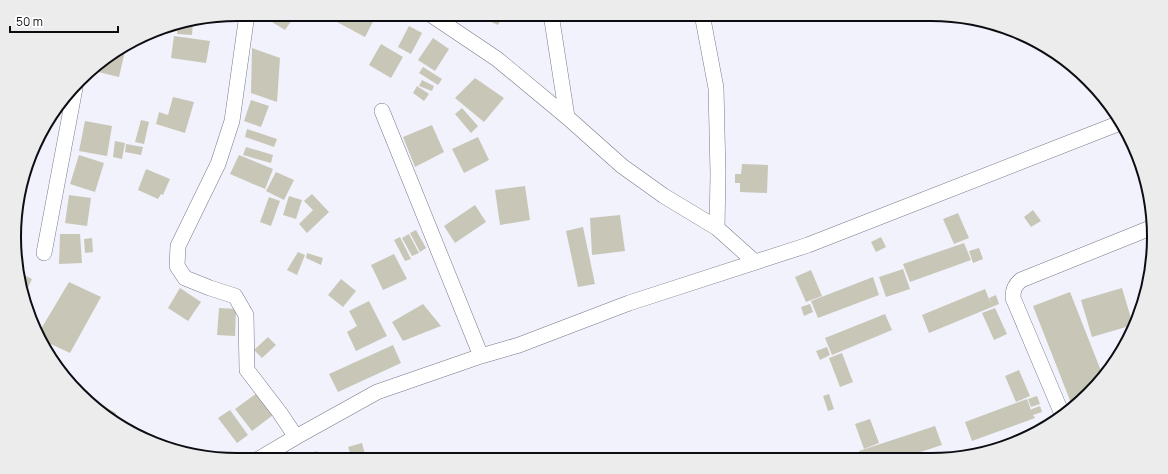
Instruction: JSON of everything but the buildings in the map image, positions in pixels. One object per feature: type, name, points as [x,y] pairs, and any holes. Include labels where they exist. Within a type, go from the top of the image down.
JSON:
[{"type":"street","points":[[246,21],[232,121],[218,164],[178,246],[177,266],[185,278],[235,296],[246,315],[247,370],[280,413],[296,437]]},
{"type":"street","points":[[440,21],[497,59],[567,117],[622,166],[664,196],[717,228],[755,262]]},
{"type":"street","points":[[552,21],[567,117]]},
{"type":"street","points":[[703,21],[716,88],[718,174],[717,228]]},
{"type":"street","points":[[44,254],[73,98]]},
{"type":"street","points":[[382,111],[481,356]]},
{"type":"street","points":[[269,453],[377,392],[481,356],[519,345],[629,303],[828,238],[1116,126]]},
{"type":"street","points":[[1060,410],[1013,298],[1013,290],[1016,284],[1021,280],[1147,229]]}]
